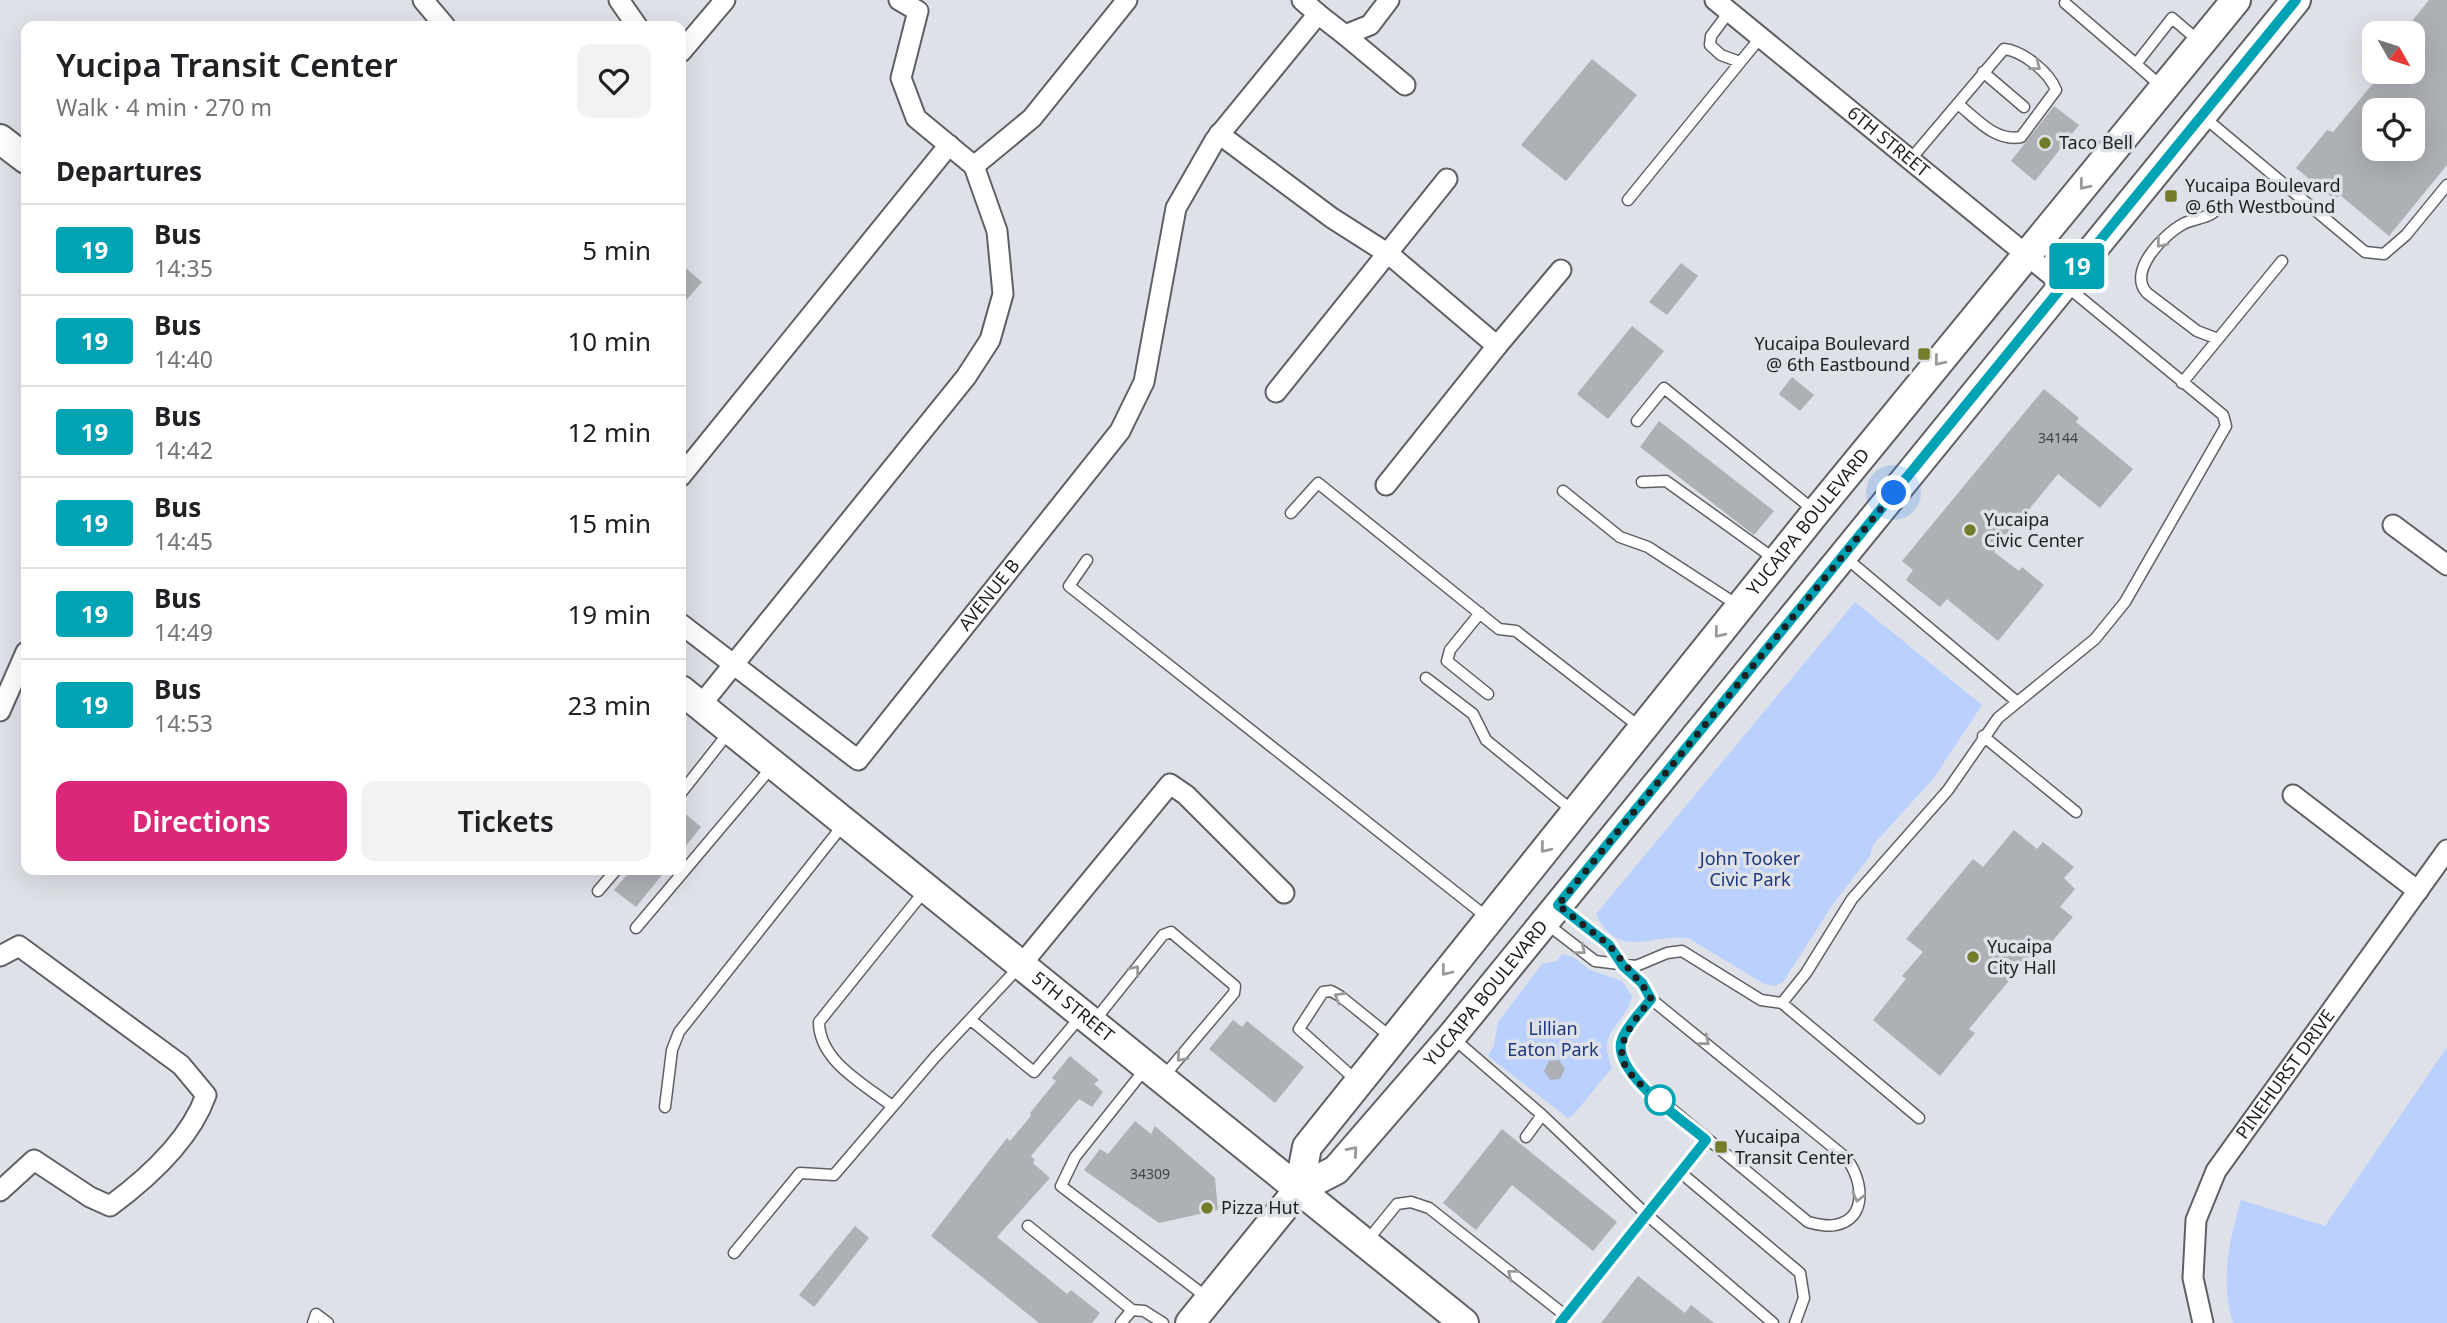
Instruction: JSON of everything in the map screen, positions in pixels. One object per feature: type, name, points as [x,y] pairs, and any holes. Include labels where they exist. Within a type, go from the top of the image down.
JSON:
[{"type":"main road","name":"YUCAIPA BOULEVARD","points":[[1298,1189],[1307,1147],[1776,561],[2236,0]]},
{"type":"main road","name":"YUCAIPA BOULEVARD","points":[[1190,1323],[1298,1189],[1336,1170],[1451,1037],[2296,0]]},
{"type":"main road","points":[[0,139],[21,155]]},
{"type":"main road","name":"5TH STREET","points":[[690,698],[1464,1323]]},
{"type":"street","points":[[423,0],[441,21]]},
{"type":"street","points":[[619,0],[634,21]]},
{"type":"street","points":[[686,46],[725,0]]},
{"type":"street","points":[[690,698],[734,666],[966,377],[990,340],[1003,294],[997,231],[974,166],[916,118],[901,78],[922,5],[899,0]]},
{"type":"street","points":[[974,166],[1032,118],[1127,0]]},
{"type":"street","points":[[1302,0],[1405,85]]},
{"type":"street","points":[[1345,34],[1370,25],[1389,0]]},
{"type":"street","name":"6TH STREET","points":[[1722,6],[2063,284]]},
{"type":"street","name":"AVENUE B","points":[[734,666],[858,760],[1120,431],[1144,382],[1176,208],[1219,134],[1318,13]]},
{"type":"street","points":[[1219,134],[1332,218],[1385,253],[1497,346]]},
{"type":"street","points":[[686,470],[949,145]]},
{"type":"street","points":[[1276,392],[1447,179]]},
{"type":"street","points":[[1386,485],[1561,270]]},
{"type":"street","points":[[2393,526],[2447,565]]},
{"type":"street","points":[[686,628],[734,666]]},
{"type":"street","points":[[1,707],[21,663]]},
{"type":"street","points":[[1021,965],[1170,784],[1186,795],[1284,893]]},
{"type":"street","points":[[2293,795],[2418,891]]},
{"type":"street","name":"PINEHURST DRIVE","points":[[2203,1323],[2193,1278],[2196,1220],[2216,1171],[2447,850]]},
{"type":"street","points":[[0,956],[19,946],[181,1065],[206,1095],[198,1116],[143,1181],[110,1206],[90,1197],[34,1160],[0,1191]]},
{"type":"lane","points":[[2066,3],[2163,87]]},
{"type":"lane","points":[[1722,6],[1710,45],[1720,55],[1740,62]]},
{"type":"lane","points":[[2136,64],[2172,19],[2201,42]]},
{"type":"lane","points":[[1628,200],[1760,38]]},
{"type":"lane","points":[[1910,160],[2004,50],[2015,50],[2052,79],[2056,90],[2021,137],[2007,140],[1996,135],[1958,104]]},
{"type":"lane","points":[[1983,72],[2024,107]]},
{"type":"lane","points":[[2202,115],[2365,252],[2384,254],[2406,235],[2447,185]]},
{"type":"lane","points":[[2217,209],[2212,215],[2186,222],[2171,231],[2142,267],[2139,278],[2147,293],[2197,331],[2218,339]]},
{"type":"lane","points":[[2182,383],[2282,261]]},
{"type":"lane","points":[[1782,1003],[1806,973],[1852,899],[1948,790],[1983,736],[2016,701],[2070,662],[2110,622],[2125,602],[2226,426],[2223,415],[2063,284]]},
{"type":"lane","points":[[1637,421],[1664,388],[1816,512]]},
{"type":"lane","points":[[1642,482],[1666,481],[1776,561]]},
{"type":"lane","points":[[1291,513],[1318,483],[1499,629],[1516,631],[1642,728]]},
{"type":"lane","points":[[1563,491],[1620,537],[1648,547],[1740,607]]},
{"type":"lane","points":[[1843,555],[2016,701]]},
{"type":"lane","points":[[1087,560],[1069,586],[1488,918]]},
{"type":"lane","points":[[1480,613],[1450,650],[1447,661],[1488,694]]},
{"type":"lane","points":[[1426,678],[1473,714],[1486,740],[1574,812]]},
{"type":"lane","points":[[686,787],[729,732]]},
{"type":"lane","points":[[1983,736],[2076,812]]},
{"type":"lane","points":[[686,869],[773,766]]},
{"type":"lane","points":[[665,1107],[673,1050],[679,1032],[845,822]]},
{"type":"lane","points":[[598,891],[612,875]]},
{"type":"lane","points":[[636,928],[681,875]]},
{"type":"lane","points":[[892,1107],[828,1054],[819,1038],[819,1022],[926,888]]},
{"type":"lane","points":[[1552,913],[1609,945],[1623,966],[1642,983],[1651,999],[1833,1144],[1856,1169],[1861,1183],[1861,1197],[1842,1224],[1833,1226],[1808,1222],[1706,1140],[1640,1083],[1625,1066],[1620,1053],[1622,1040],[1651,999]]},
{"type":"lane","points":[[1552,913],[1595,961],[1636,966],[1667,953],[1682,951],[1761,1000],[1782,1003],[1919,1118]]},
{"type":"lane","points":[[971,1020],[1034,1072],[1087,1019],[1163,935],[1171,932],[1235,986],[1234,993],[1075,1157],[1060,1186],[1210,1299]]},
{"type":"lane","points":[[734,1253],[800,1173],[835,1175],[892,1107],[1021,965]]},
{"type":"lane","points":[[1359,1082],[1298,1029],[1323,992],[1331,991],[1340,996],[1393,1038]]},
{"type":"lane","points":[[1451,1037],[1542,1115],[1647,1215],[1773,1323]]},
{"type":"lane","points":[[1526,1137],[1542,1115]]},
{"type":"lane","points":[[1366,1242],[1397,1204],[1412,1202],[1429,1208],[1563,1320],[1706,1140]]},
{"type":"lane","points":[[1680,1172],[1800,1273],[1804,1298],[1796,1323]]},
{"type":"lane","points":[[1028,1226],[1132,1310],[1144,1311],[1163,1323]]},
{"type":"lane","points":[[1121,1323],[1132,1310]]},
{"type":"lane","points":[[313,1323],[316,1314],[328,1323]]},
{"type":"green space","name":"John Tooker Civic Park","points":[[1855,602],[1982,705],[1933,779],[1873,845],[1870,856],[1833,904],[1783,982],[1775,986],[1764,984],[1690,939],[1677,937],[1627,942],[1616,938],[1605,929],[1596,914]]},
{"type":"green space","name":"Lillian Eaton Park","points":[[1562,954],[1573,957],[1590,970],[1622,981],[1632,996],[1607,1044],[1612,1068],[1568,1118],[1488,1056],[1494,1045],[1498,1022],[1542,964],[1557,961]]},
{"type":"green space","points":[[2447,1047],[2447,1323],[2233,1323],[2227,1276],[2233,1231],[2241,1200],[2325,1226]]},
{"type":"building","points":[[2429,0],[2447,0],[2447,165],[2389,236],[2340,195],[2335,200],[2296,168],[2327,130],[2333,132],[2373,84],[2426,84],[2426,21],[2412,21]]},
{"type":"building","points":[[1592,59],[1637,95],[1566,181],[1521,145]]},
{"type":"building","name":"Taco Bell","points":[[2054,106],[2079,125],[2035,181],[2011,161]]},
{"type":"building","points":[[1681,263],[1698,276],[1667,315],[1649,302]]},
{"type":"building","points":[[686,268],[702,282],[686,300]]},
{"type":"building","points":[[1632,326],[1664,351],[1608,419],[1577,394]]},
{"type":"building","points":[[1792,377],[1814,395],[1800,411],[1779,394]]},
{"type":"building","name":"Yucaipa Civic Center","points":[[2044,389],[2079,418],[2076,422],[2133,469],[2100,508],[2058,474],[1994,552],[2019,571],[2022,567],[2044,585],[1998,641],[1947,599],[1940,607],[1906,580],[1913,570],[1902,561]]},
{"type":"building","points":[[1659,421],[1774,511],[1754,535],[1640,447]]},
{"type":"building","points":[[686,814],[701,827],[686,846]]},
{"type":"building","name":"Yucaipa City Hall","points":[[2014,830],[2037,849],[2043,842],[2074,867],[2064,878],[2075,889],[2060,907],[2073,917],[2043,952],[2037,947],[1969,1029],[1975,1033],[1940,1076],[1873,1020],[1906,979],[1902,976],[1923,952],[1906,939],[1973,859],[1983,867]]},
{"type":"building","points":[[627,875],[662,875],[636,907],[614,890]]},
{"type":"building","points":[[1233,1020],[1242,1027],[1247,1021],[1304,1067],[1275,1103],[1209,1049]]},
{"type":"building","points":[[1070,1056],[1099,1080],[1094,1084],[1103,1092],[1092,1107],[1079,1099],[1031,1156],[1035,1160],[1033,1163],[1050,1178],[997,1237],[1067,1294],[1071,1290],[1100,1313],[1092,1323],[1039,1323],[931,1236],[1007,1138],[1010,1141],[1031,1116],[1030,1113],[1056,1081],[1052,1078]]},
{"type":"building","points":[[1559,1060],[1565,1069],[1560,1079],[1550,1080],[1544,1071],[1549,1061]]},
{"type":"building","points":[[1135,1121],[1151,1134],[1155,1126],[1215,1178],[1218,1210],[1159,1223],[1084,1170],[1100,1149],[1108,1154]]},
{"type":"building","points":[[1502,1129],[1617,1222],[1593,1251],[1512,1185],[1476,1230],[1443,1203]]},
{"type":"building","points":[[855,1226],[869,1238],[814,1307],[799,1295]]},
{"type":"building","points":[[1638,1276],[1685,1313],[1691,1305],[1714,1323],[1601,1323]]},
{"type":"bus line","name":"19","points":[[1560,1323],[1706,1140],[1640,1083],[1625,1066],[1620,1053],[1622,1040],[1651,999],[1642,983],[1623,966],[1609,945],[1558,905],[2296,0]]},
{"type":"place","name":"Taco Bell","points":[[2045,143]]},
{"type":"place","name":"Yucaipa Boulevard @ 6th Westbound","points":[[2171,196]]},
{"type":"place","name":"Yucaipa Boulevard @ 6th Eastbound","points":[[1924,354]]},
{"type":"place","name":"Yucaipa Civic Center","points":[[1970,530]]},
{"type":"place","name":"Yucaipa City Hall","points":[[1973,957]]},
{"type":"place","name":"Yucaipa Transit Center","points":[[1721,1147]]},
{"type":"place","name":"Pizza Hut","points":[[1207,1208]]},
{"type":"route","points":[[1660,1100],[1625,1066],[1620,1053],[1622,1040],[1630,1026],[1651,999],[1647,991],[1623,966],[1609,945],[1558,905],[1894,493]]}]
